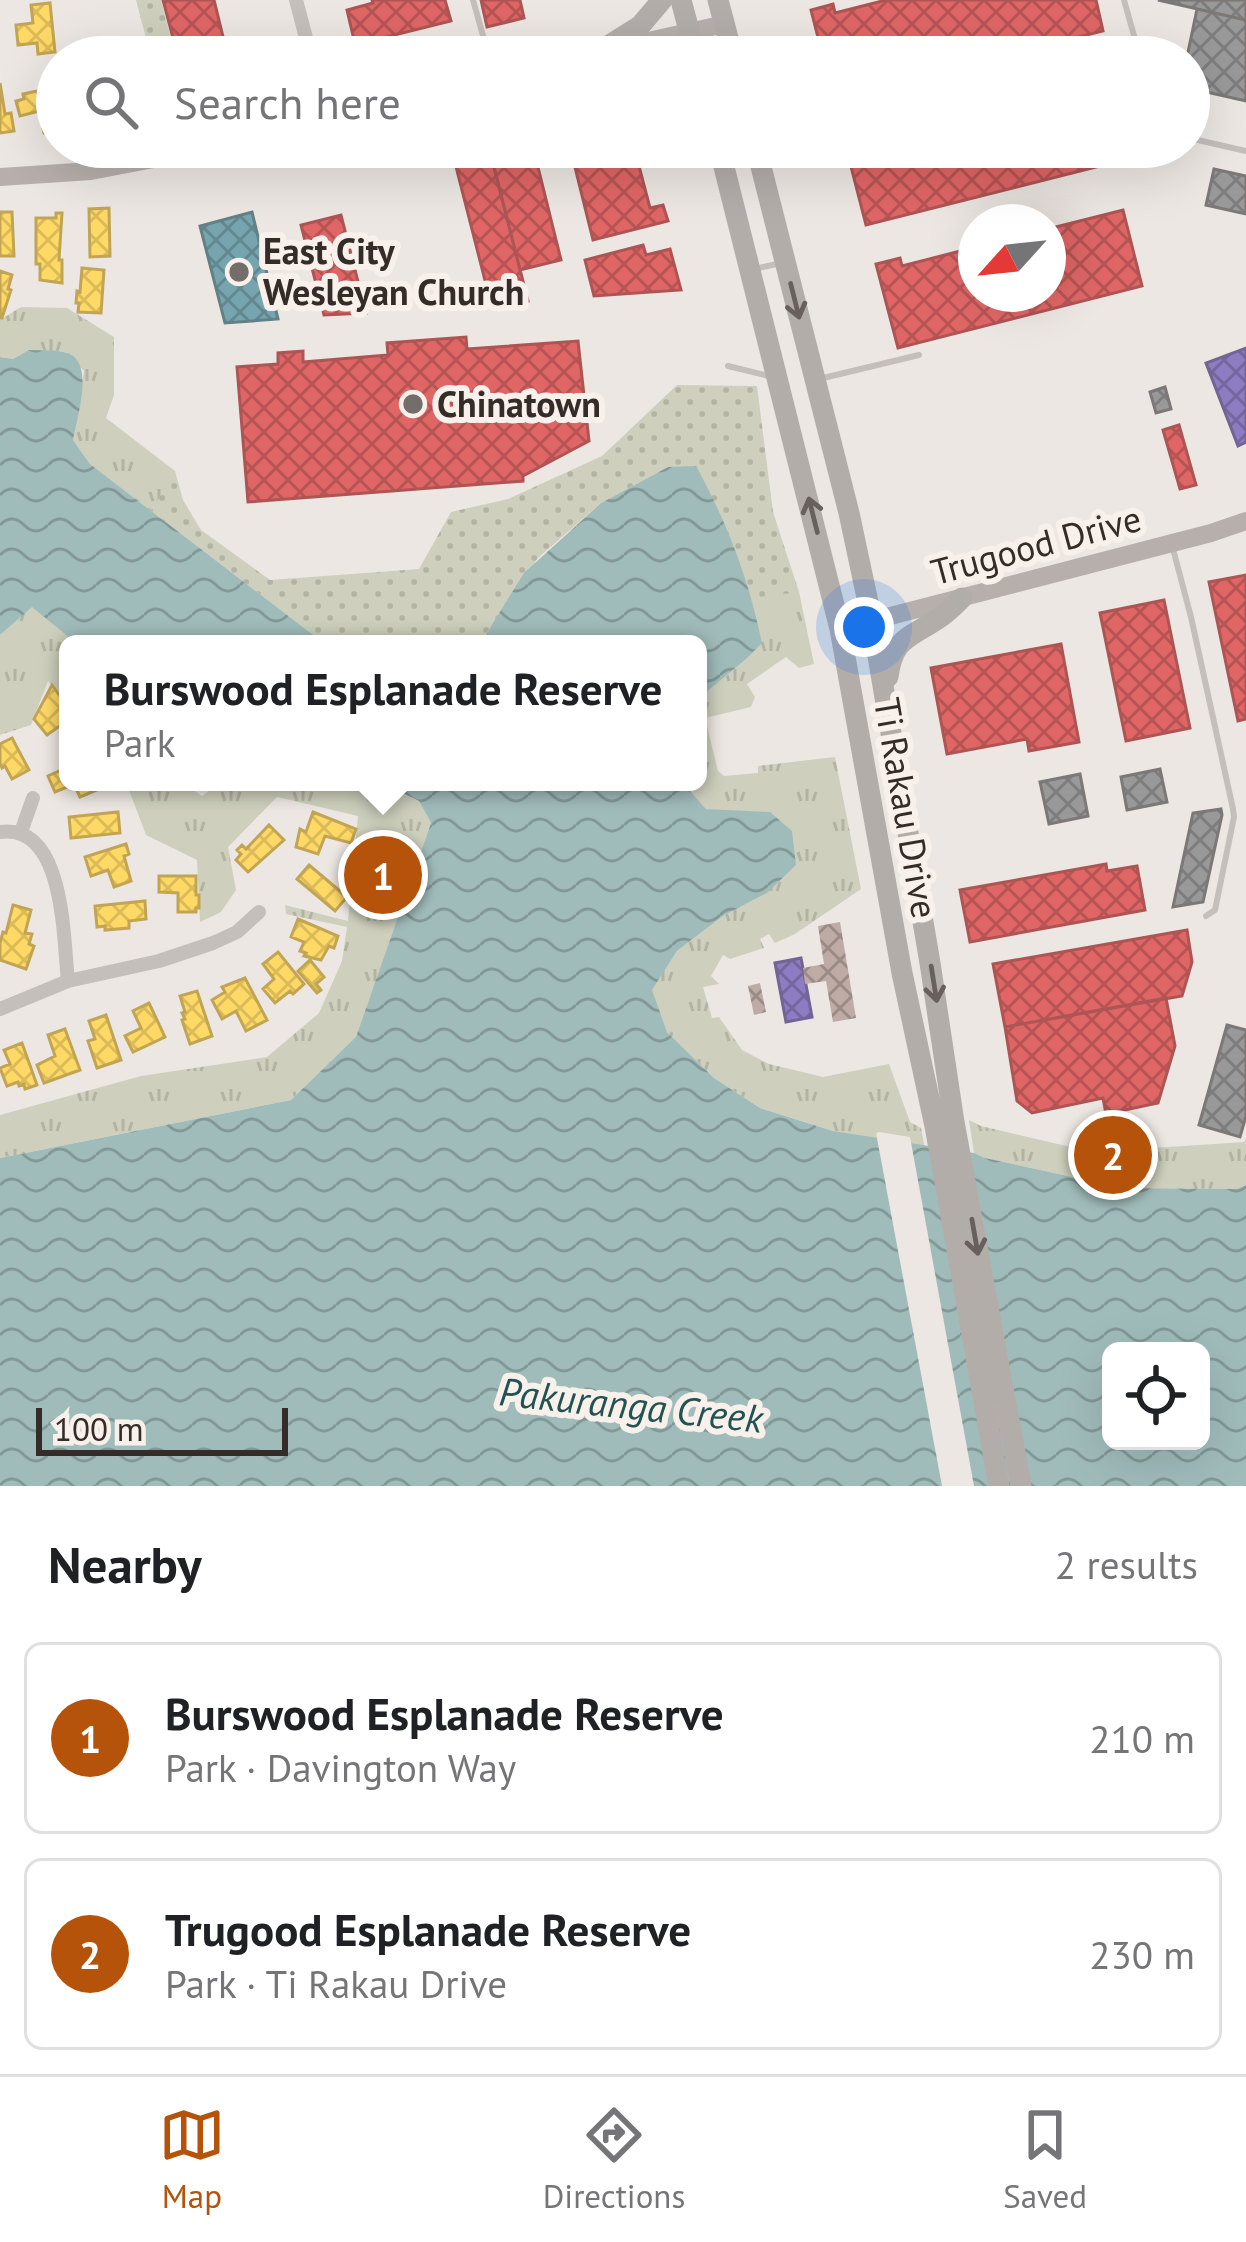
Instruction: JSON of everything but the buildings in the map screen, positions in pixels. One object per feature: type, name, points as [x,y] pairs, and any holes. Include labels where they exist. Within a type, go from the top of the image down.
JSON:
[{"type":"main road","points":[[625,36],[662,0]]},
{"type":"main road","points":[[681,0],[691,36]]},
{"type":"main road","points":[[718,0],[727,36]]},
{"type":"main road","points":[[676,36],[724,24]]},
{"type":"main road","points":[[0,177],[107,168]]},
{"type":"main road","name":"Ti Rakau Drive","points":[[724,168],[840,629],[902,973],[944,1124],[1021,1486]]},
{"type":"main road","name":"Ti Rakau Drive","points":[[761,168],[849,513],[886,695],[999,1486]]},
{"type":"main road","name":"Trugood Drive","points":[[840,629],[1246,521]]},
{"type":"main road","points":[[886,695],[890,659],[899,644],[962,598]]},
{"type":"street","points":[[296,0],[305,36]]},
{"type":"street","points":[[21,832],[33,798]]},
{"type":"street","points":[[0,832],[21,832],[38,842],[51,866],[68,981]]},
{"type":"street","points":[[0,1009],[68,981],[213,944],[260,912]]},
{"type":"lane","points":[[473,0],[483,36]]},
{"type":"lane","points":[[1124,0],[1134,36]]},
{"type":"lane","points":[[1210,143],[1246,151]]},
{"type":"lane","points":[[751,270],[785,262]]},
{"type":"lane","points":[[815,380],[920,355]]},
{"type":"lane","points":[[728,366],[778,379]]},
{"type":"lane","points":[[1172,544],[1234,817],[1215,910],[1206,916]]},
{"type":"green space","points":[[136,0],[161,0],[170,36],[145,36]]},
{"type":"green space","points":[[21,307],[67,308],[114,337],[114,395],[106,418],[175,471],[152,510],[90,464],[73,440],[84,371],[66,352],[30,350],[13,359],[0,357],[0,320]]},
{"type":"green space","points":[[677,385],[757,386],[773,512],[799,592],[804,641],[745,660],[668,467],[601,503],[538,558],[485,635],[313,635],[90,464],[175,471],[183,500],[201,530],[270,580],[419,569],[451,512],[508,499],[602,456]]},
{"type":"green space","points":[[799,592],[814,664],[799,668],[786,657],[747,684],[755,697],[751,707],[707,718],[707,692],[761,643],[753,598]]},
{"type":"green space","points":[[32,606],[66,635],[59,635],[59,694],[48,681],[31,725],[0,735],[0,635]]},
{"type":"green space","points":[[707,726],[718,771],[724,776],[758,773],[758,766],[835,757],[861,889],[795,934],[775,943],[769,934],[760,939],[764,948],[730,959],[723,955],[711,976],[719,984],[703,987],[712,1018],[719,1017],[742,1050],[769,1064],[823,1077],[889,1064],[910,1122],[921,1128],[925,1149],[833,1131],[760,1108],[714,1078],[667,1032],[651,990],[677,951],[723,916],[767,893],[733,812],[706,809],[690,791],[707,791]]},
{"type":"green space","points":[[129,791],[195,791],[202,796],[209,791],[398,791],[419,801],[431,823],[357,1037],[291,1100],[0,1158],[0,1115],[141,1076],[267,1057],[319,1013],[342,961],[347,927],[286,914],[285,905],[348,921],[358,816],[277,797],[228,847],[236,890],[221,912],[200,922],[197,860],[146,835]]},
{"type":"green space","points":[[969,1120],[1092,1152],[1246,1139],[1246,1185],[1237,1189],[1124,1188],[985,1158],[974,1153]]},
{"type":"water","points":[[29,350],[61,351],[77,360],[83,380],[73,440],[90,464],[313,635],[66,635],[32,607],[0,635],[0,357],[13,359]]},
{"type":"water","points":[[696,466],[736,552],[762,643],[745,660],[707,692],[707,635],[486,635],[524,573],[601,503],[668,467]]},
{"type":"water","name":"Pakuranga Creek","points":[[398,791],[690,791],[706,809],[770,812],[792,831],[796,865],[767,893],[723,916],[677,951],[652,990],[667,1032],[714,1078],[760,1108],[833,1131],[974,1153],[1124,1188],[1237,1189],[1246,1185],[1246,1486],[0,1486],[0,1158],[291,1100],[356,1037],[431,823],[419,801]]},
{"type":"pier","points":[[879,1132],[910,1137],[974,1486],[942,1486]]},
{"type":"place","name":"East City Wesleyan Church","points":[[239,272]]},
{"type":"place","name":"Chinatown","points":[[413,404]]},
{"type":"place","name":"Burswood Esplanade Reserve","points":[[383,875]]},
{"type":"place","name":"Trugood Esplanade Reserve","points":[[1113,1155]]}]
